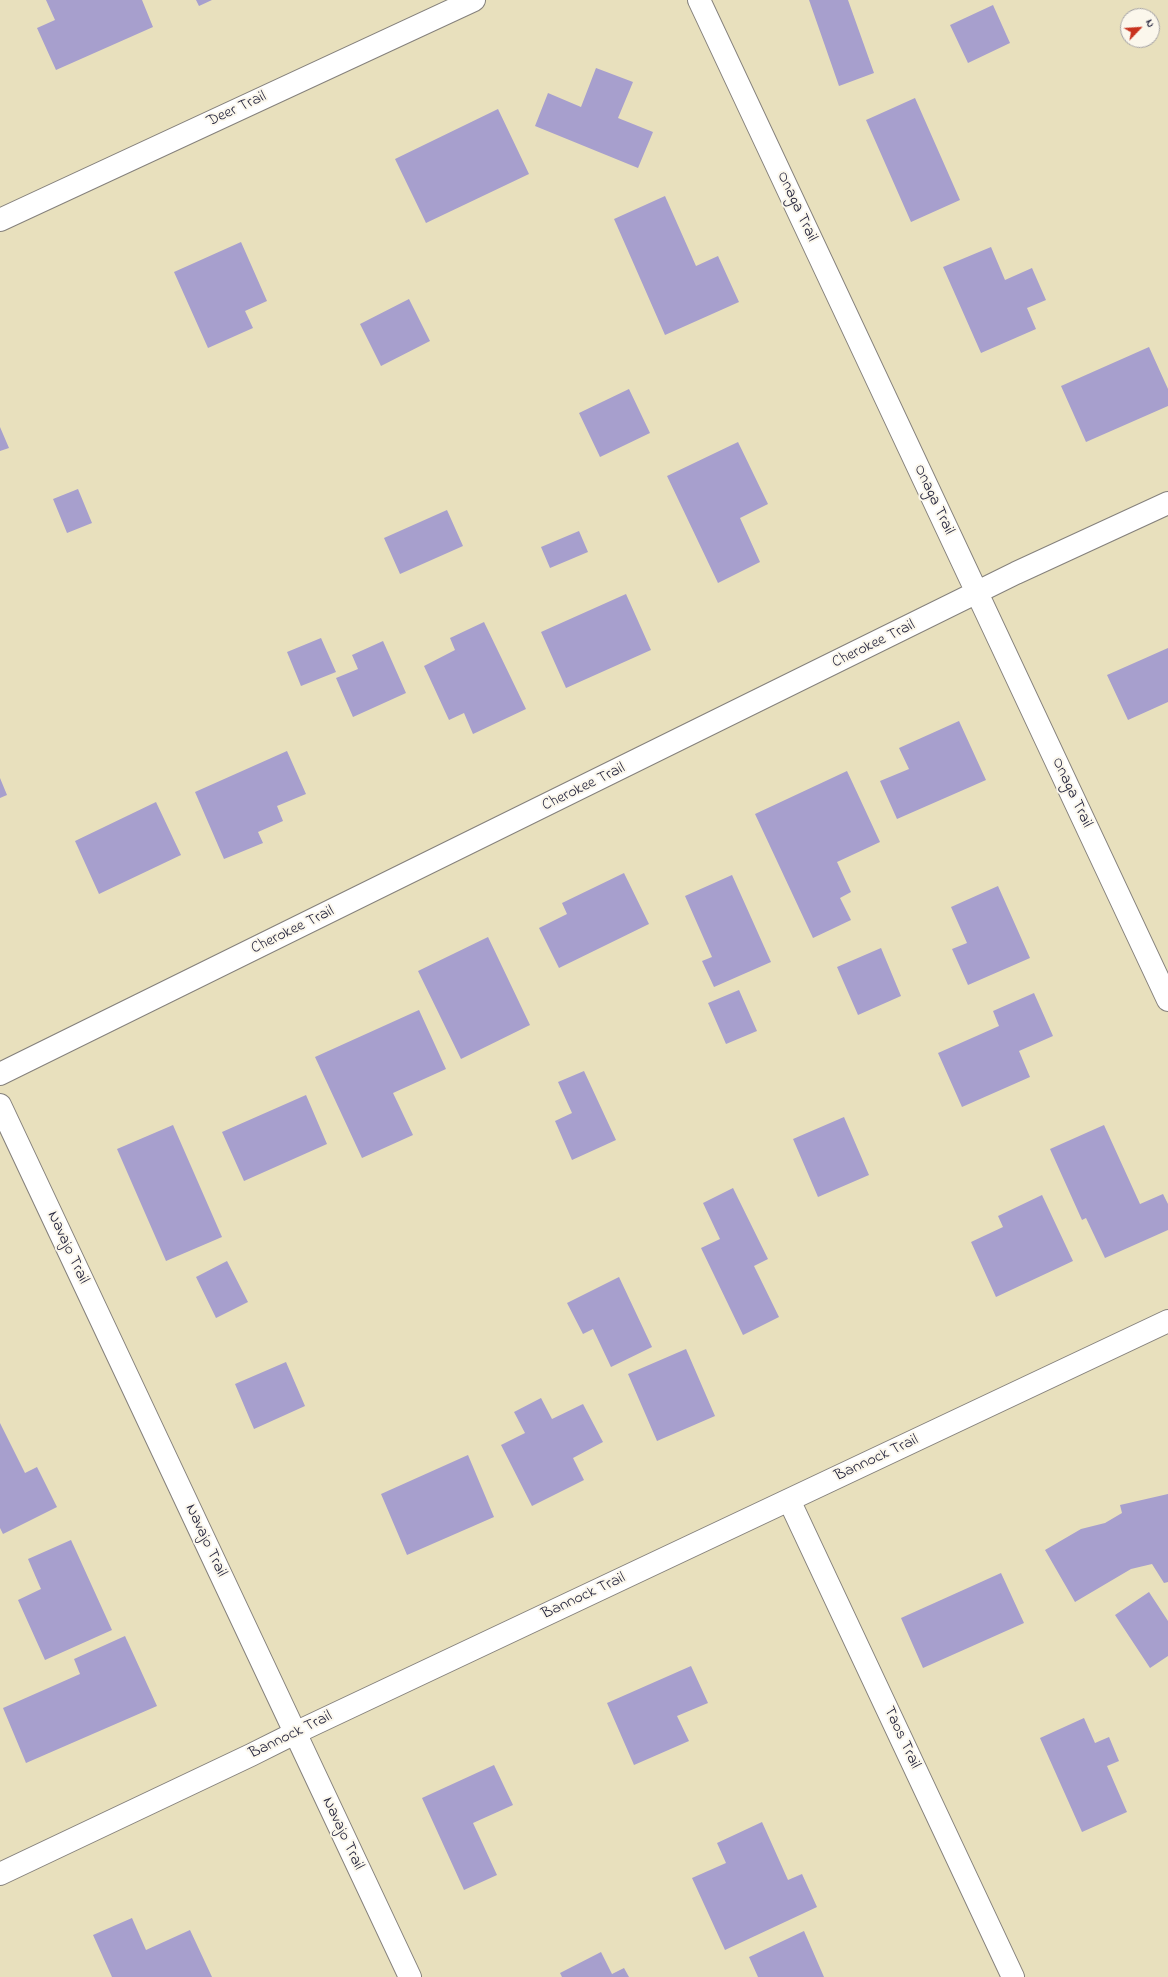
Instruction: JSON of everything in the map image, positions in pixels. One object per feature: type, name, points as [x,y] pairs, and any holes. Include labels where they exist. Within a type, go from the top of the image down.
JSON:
[{"type":"street","name":"Deer Trail","points":[[0,220],[474,0]]},
{"type":"street","name":"Onaga Trail","points":[[699,0],[1168,1000]]},
{"type":"street","name":"Cherokee Trail","points":[[0,1074],[977,593],[1168,503]]},
{"type":"street","name":"Navajo Trail","points":[[0,1105],[410,1977]]},
{"type":"street","name":"Bannock Trail","points":[[0,1874],[295,1733],[1168,1321]]},
{"type":"street","name":"Taos Trail","points":[[789,1500],[1013,1977]]},
{"type":"building","points":[[46,0],[142,0],[153,27],[56,70],[37,28],[55,20]]},
{"type":"building","points":[[196,0],[212,0],[199,6]]},
{"type":"building","points":[[809,0],[848,0],[874,73],[839,86]]},
{"type":"building","points":[[993,5],[1010,43],[968,63],[950,25]]},
{"type":"building","points":[[596,68],[633,82],[618,118],[653,132],[638,168],[535,126],[548,93],[581,107]]},
{"type":"building","points":[[915,98],[960,200],[911,222],[866,120]]},
{"type":"building","points":[[498,109],[529,174],[426,223],[395,159]]},
{"type":"building","points":[[665,196],[696,266],[718,256],[739,302],[665,335],[614,219]]},
{"type":"building","points":[[241,242],[267,301],[245,311],[253,328],[208,348],[174,272]]},
{"type":"building","points":[[991,247],[1005,280],[1032,268],[1046,300],[1027,308],[1036,329],[981,353],[943,267]]},
{"type":"building","points":[[409,299],[430,341],[381,366],[360,324]]},
{"type":"building","points":[[1149,347],[1168,389],[1168,406],[1086,442],[1061,386]]},
{"type":"building","points":[[629,389],[650,433],[600,457],[579,413]]},
{"type":"building","points":[[0,427],[9,448],[0,451]]},
{"type":"building","points":[[738,442],[768,504],[740,518],[760,562],[718,583],[667,476]]},
{"type":"building","points":[[78,489],[92,523],[67,533],[53,499]]},
{"type":"building","points":[[447,510],[463,546],[400,574],[384,538]]},
{"type":"building","points":[[579,531],[588,552],[550,568],[541,547]]},
{"type":"building","points":[[626,594],[651,650],[566,688],[541,632]]},
{"type":"building","points":[[484,622],[526,709],[473,734],[464,713],[449,720],[424,666],[455,650],[450,638]]},
{"type":"building","points":[[321,638],[336,672],[301,686],[287,652]]},
{"type":"building","points":[[383,641],[406,693],[353,717],[336,678],[358,669],[352,655]]},
{"type":"building","points":[[1168,648],[1168,702],[1128,720],[1107,675]]},
{"type":"building","points":[[959,721],[986,780],[897,819],[880,781],[909,769],[899,748]]},
{"type":"building","points":[[287,751],[306,794],[277,806],[283,821],[258,832],[263,843],[224,859],[195,792]]},
{"type":"building","points":[[847,771],[880,842],[837,862],[851,892],[840,898],[851,920],[813,938],[755,814]]},
{"type":"building","points":[[0,778],[7,795],[0,798]]},
{"type":"building","points":[[156,802],[181,855],[99,894],[75,841]]},
{"type":"building","points":[[624,873],[649,924],[559,968],[539,928],[567,914],[562,903]]},
{"type":"building","points":[[732,875],[771,962],[714,987],[702,961],[712,957],[685,896]]},
{"type":"building","points":[[998,886],[1030,958],[968,985],[952,949],[967,943],[951,907]]},
{"type":"building","points":[[488,937],[530,1025],[461,1059],[418,971]]},
{"type":"building","points":[[881,948],[901,996],[858,1015],[837,967]]},
{"type":"building","points":[[739,990],[757,1031],[726,1044],[708,1003]]},
{"type":"building","points":[[1034,993],[1053,1036],[1019,1051],[1030,1077],[962,1107],[938,1053],[999,1026],[993,1011]]},
{"type":"building","points":[[419,1010],[446,1069],[393,1093],[413,1135],[362,1158],[315,1057]]},
{"type":"building","points":[[584,1071],[616,1140],[572,1160],[555,1121],[572,1113],[558,1082]]},
{"type":"building","points":[[306,1095],[327,1144],[244,1181],[222,1132]]},
{"type":"building","points":[[844,1117],[869,1175],[818,1197],[793,1139]]},
{"type":"building","points":[[173,1125],[222,1237],[166,1261],[117,1149]]},
{"type":"building","points":[[1104,1125],[1140,1204],[1163,1194],[1168,1204],[1168,1230],[1105,1258],[1086,1218],[1082,1220],[1050,1149]]},
{"type":"building","points":[[733,1188],[768,1259],[754,1266],[779,1317],[743,1335],[701,1248],[720,1239],[703,1203]]},
{"type":"building","points":[[1042,1195],[1073,1261],[996,1297],[971,1242],[1003,1227],[998,1216]]},
{"type":"building","points":[[227,1261],[248,1302],[216,1318],[196,1277]]},
{"type":"building","points":[[619,1277],[652,1347],[611,1367],[593,1329],[583,1334],[567,1303]]},
{"type":"building","points":[[686,1349],[715,1416],[657,1441],[628,1374]]},
{"type":"building","points":[[286,1362],[305,1406],[254,1429],[235,1384]]},
{"type":"building","points":[[541,1398],[552,1419],[583,1404],[603,1442],[573,1458],[584,1480],[532,1506],[501,1445],[525,1433],[514,1412]]},
{"type":"building","points":[[0,1423],[25,1473],[37,1467],[57,1507],[3,1534],[0,1528]]},
{"type":"building","points":[[468,1455],[494,1517],[407,1555],[381,1494]]},
{"type":"building","points":[[1168,1494],[1168,1582],[1164,1583],[1152,1564],[1131,1569],[1075,1602],[1045,1550],[1081,1529],[1105,1523],[1122,1513],[1120,1505]]},
{"type":"building","points":[[71,1540],[112,1630],[45,1660],[18,1600],[41,1589],[28,1559]]},
{"type":"building","points":[[1001,1573],[1024,1623],[923,1668],[901,1618]]},
{"type":"building","points":[[1149,1592],[1168,1621],[1168,1656],[1150,1668],[1115,1615]]},
{"type":"building","points":[[125,1636],[157,1706],[26,1763],[3,1708],[80,1674],[74,1659]]},
{"type":"building","points":[[691,1666],[708,1703],[677,1716],[689,1741],[634,1765],[607,1703]]},
{"type":"building","points":[[1084,1718],[1095,1743],[1109,1737],[1119,1761],[1107,1766],[1127,1812],[1082,1832],[1040,1738]]},
{"type":"building","points":[[494,1765],[513,1805],[473,1823],[497,1875],[464,1890],[422,1798]]},
{"type":"building","points":[[762,1822],[788,1880],[802,1874],[817,1907],[725,1950],[692,1878],[726,1863],[717,1843]]},
{"type":"building","points":[[132,1918],[146,1950],[190,1930],[212,1977],[112,1977],[93,1935]]},
{"type":"building","points":[[804,1931],[824,1977],[758,1977],[749,1957]]},
{"type":"building","points":[[601,1952],[612,1974],[624,1968],[629,1977],[562,1977],[560,1973]]}]
